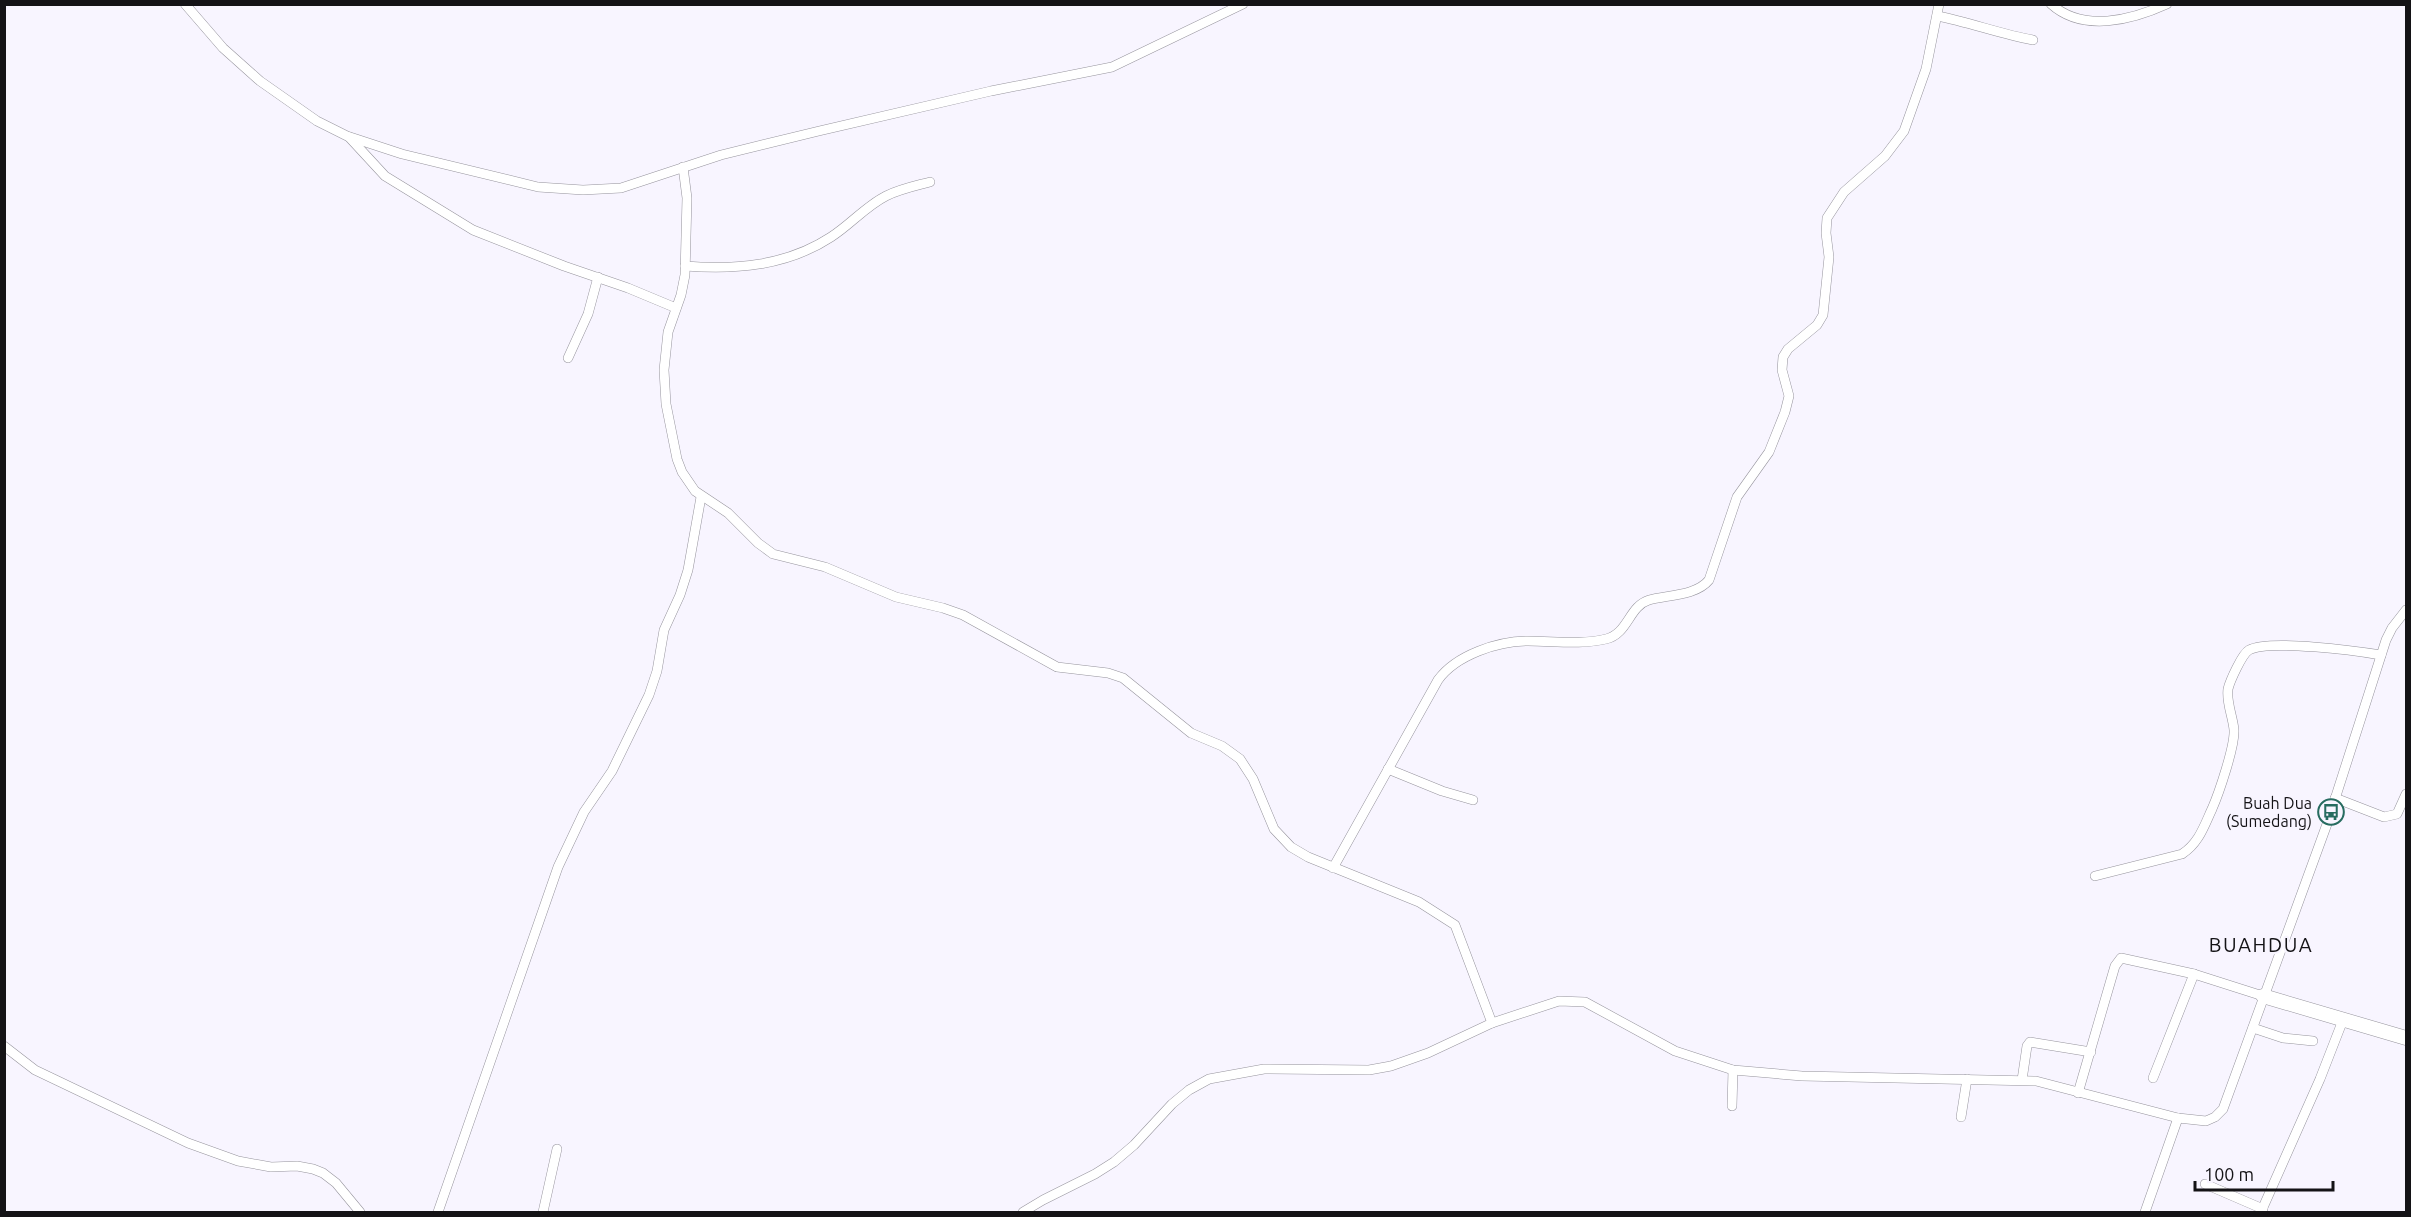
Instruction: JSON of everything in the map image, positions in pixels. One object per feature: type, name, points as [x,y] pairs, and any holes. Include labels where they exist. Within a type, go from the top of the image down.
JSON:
[{"type":"street","points":[[185,4],[223,48],[260,81],[317,121],[348,136],[402,154],[538,187],[583,190],[621,188],[721,155],[991,91],[1112,67],[1242,4]]},
{"type":"street","points":[[1333,868],[1438,680],[1456,662],[1486,649],[1514,642],[1561,642],[1609,638],[1622,630],[1645,601],[1690,591],[1701,587],[1709,580],[1737,497],[1769,452],[1785,412],[1789,396],[1782,370],[1783,357],[1788,349],[1817,325],[1822,315],[1829,257],[1826,228],[1831,210],[1844,192],[1885,156],[1904,131],[1926,69],[1939,4]]},
{"type":"street","points":[[2051,4],[2069,16],[2105,21],[2128,19],[2167,4]]},
{"type":"street","points":[[1937,16],[1957,20],[2001,35],[2032,40]]},
{"type":"street","points":[[348,136],[385,176],[473,230],[676,308]]},
{"type":"street","points":[[683,167],[687,198],[685,266],[681,295],[668,332],[664,356],[666,404],[681,472],[701,497],[728,513],[758,543],[773,554],[825,567],[896,597],[963,615],[1057,667],[1108,673],[1123,678],[1191,733],[1222,746],[1240,759],[1254,779],[1280,836],[1308,857],[1419,902],[1455,925],[1492,1023]]},
{"type":"street","points":[[685,266],[746,266],[798,254],[832,237],[886,196],[930,182]]},
{"type":"street","points":[[568,358],[588,314],[598,277]]},
{"type":"street","points":[[438,1212],[558,867],[584,812],[612,771],[649,695],[657,671],[664,630],[680,595],[688,570],[701,497]]},
{"type":"street","points":[[1023,1212],[1114,1162],[1134,1145],[1172,1104],[1209,1078],[1264,1069],[1379,1069],[1428,1053],[1492,1023],[1550,1002],[1568,1000],[1585,1002],[1675,1051],[1733,1070],[1823,1077],[2022,1080],[2051,1084],[2178,1118],[2206,1121],[2219,1113],[2253,1028],[2335,798],[2381,655],[2392,628],[2406,610]]},
{"type":"street","points":[[2095,876],[2182,854],[2190,849],[2200,836],[2215,801],[2234,739],[2228,689],[2246,652],[2256,648],[2318,647],[2381,655]]},
{"type":"street","points":[[1388,769],[1442,791],[1473,800]]},
{"type":"street","points":[[2335,798],[2388,817],[2397,814],[2406,794]]},
{"type":"street","points":[[2078,1093],[2119,959],[2126,958],[2194,974],[2406,1038]]},
{"type":"street","points":[[2153,1078],[2194,974]]},
{"type":"street","points":[[2205,1184],[2262,1211],[2320,1079],[2343,1020]]},
{"type":"street","points":[[2253,1028],[2283,1038],[2313,1041]]},
{"type":"street","points":[[2022,1080],[2027,1046],[2030,1042],[2091,1052]]},
{"type":"street","points":[[4,1046],[31,1068],[188,1143],[238,1161],[271,1167],[297,1166],[313,1169],[336,1183],[360,1212]]},
{"type":"street","points":[[1732,1106],[1733,1070]]},
{"type":"street","points":[[1961,1117],[1967,1079]]},
{"type":"street","points":[[2145,1212],[2178,1118]]},
{"type":"street","points":[[543,1212],[557,1149]]},
{"type":"place","name":"Buah Dua (Sumedang)","points":[[2331,812]]},
{"type":"district","name":"BUAHDUA","points":[[2261,945]]}]
